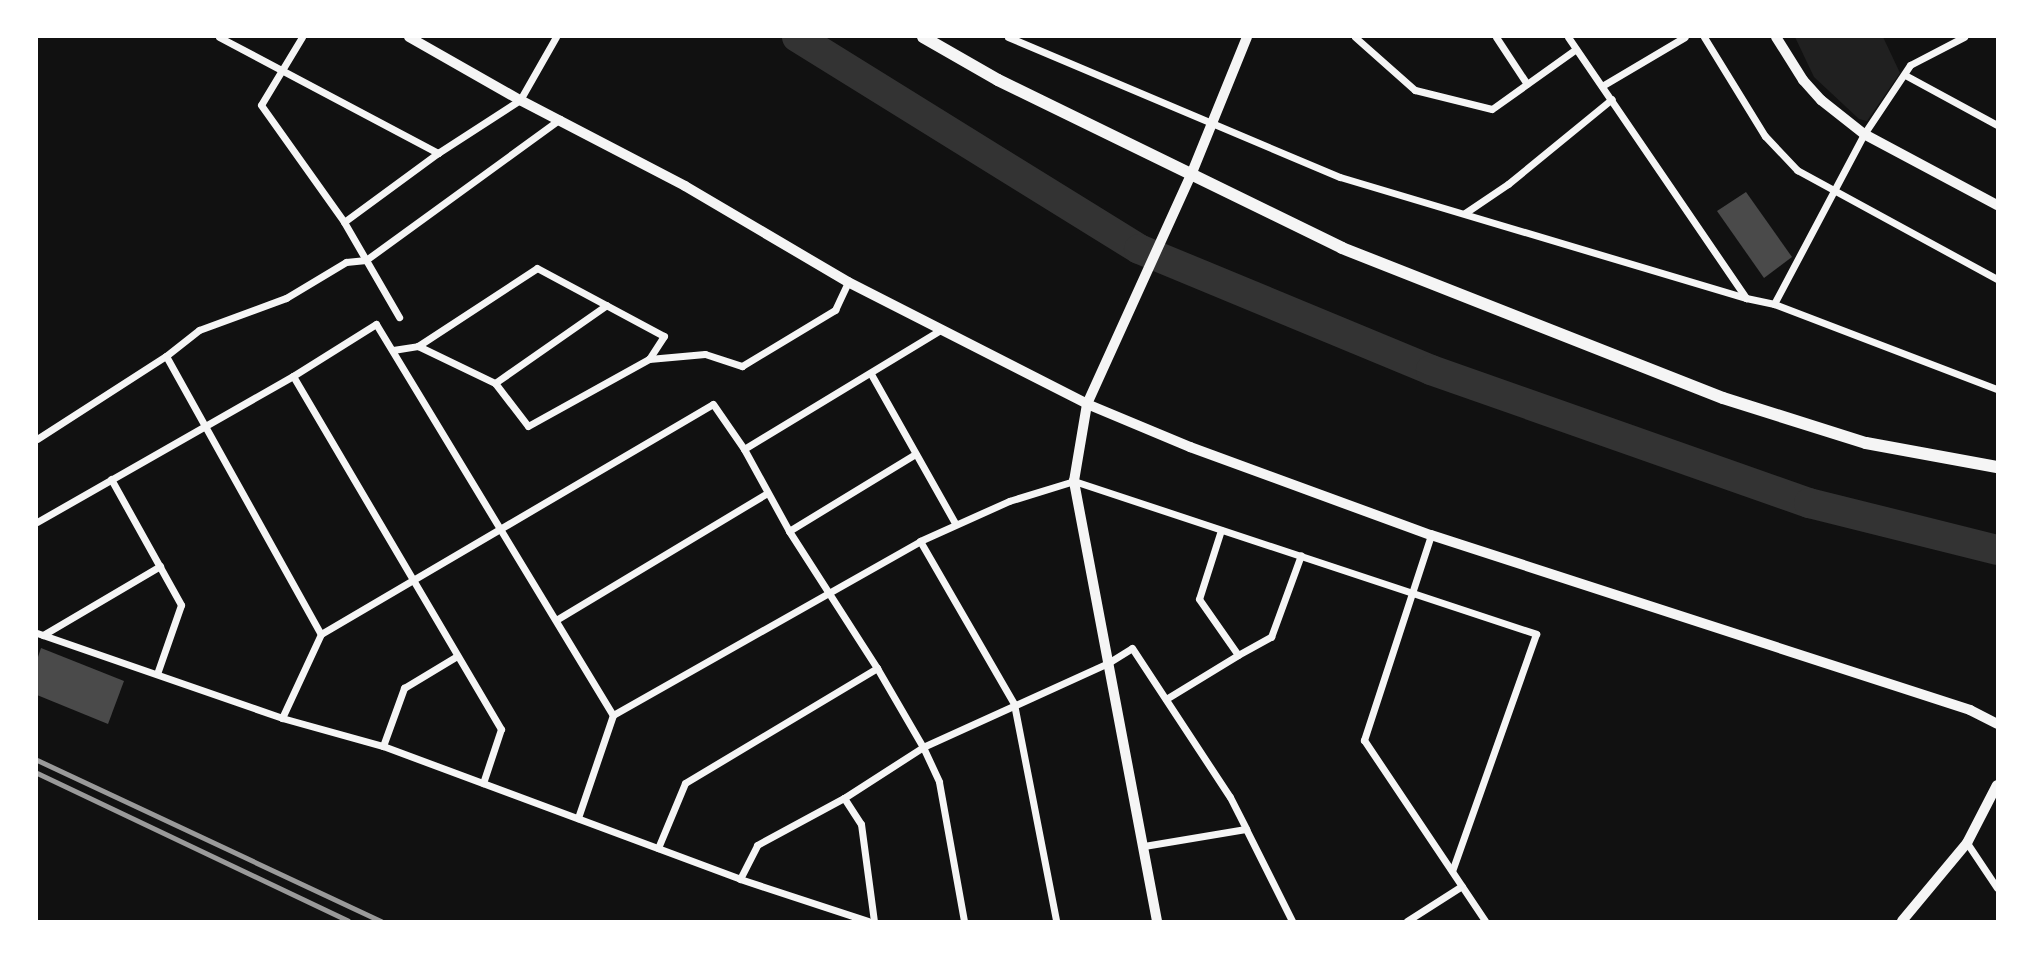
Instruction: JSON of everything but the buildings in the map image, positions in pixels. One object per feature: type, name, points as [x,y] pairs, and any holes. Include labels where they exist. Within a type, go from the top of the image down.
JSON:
[{"type":"main road","points":[[923,37],[998,80],[1342,248],[1723,398],[1866,443],[1997,467]]},
{"type":"street","points":[[219,37],[438,153]]},
{"type":"street","points":[[302,37],[261,105],[344,222],[399,317]]},
{"type":"street","points":[[409,37],[520,100],[685,186],[848,282],[1087,404],[1190,447],[1431,535],[1969,710],[1997,724]]},
{"type":"street","points":[[344,222],[438,153],[520,100],[555,37]]},
{"type":"street","points":[[1008,37],[1213,121],[1340,177],[1585,251],[1774,304],[1997,389]]},
{"type":"street","points":[[1157,921],[1074,481],[1087,404],[1182,189],[1191,175],[1247,37]]},
{"type":"street","points":[[1355,37],[1415,90],[1492,108],[1576,49]]},
{"type":"street","points":[[1496,37],[1527,84]]},
{"type":"street","points":[[1568,37],[1746,298]]},
{"type":"street","points":[[1602,86],[1685,37]]},
{"type":"street","points":[[1704,37],[1765,136],[1797,170],[1997,279]]},
{"type":"street","points":[[1776,37],[1803,80],[1821,100],[1864,134],[1997,205]]},
{"type":"street","points":[[1774,304],[1864,134],[1910,65],[1964,37]]},
{"type":"street","points":[[1905,75],[1997,125]]},
{"type":"street","points":[[1465,213],[1508,184],[1612,99]]},
{"type":"street","points":[[37,439],[166,356],[199,330],[286,298],[346,261],[366,260],[560,119]]},
{"type":"street","points":[[393,351],[418,346],[537,268],[664,336],[649,359]]},
{"type":"street","points":[[418,346],[495,383],[528,426],[649,359],[705,354],[742,366],[835,310],[848,282]]},
{"type":"street","points":[[495,383],[607,305]]},
{"type":"street","points":[[37,522],[293,376],[376,324],[613,715]]},
{"type":"street","points":[[744,449],[942,329]]},
{"type":"street","points":[[166,356],[321,634]]},
{"type":"street","points":[[871,374],[955,523]]},
{"type":"street","points":[[293,376],[501,729],[483,783]]},
{"type":"street","points":[[282,718],[321,634],[713,404],[744,449],[789,531],[877,668],[923,747],[939,782],[964,921]]},
{"type":"street","points":[[789,531],[915,454]]},
{"type":"street","points":[[111,479],[181,605],[157,674]]},
{"type":"street","points":[[578,818],[613,715],[955,523],[1009,501],[1074,481],[1536,634],[1452,871]]},
{"type":"street","points":[[556,620],[767,494]]},
{"type":"street","points":[[1222,530],[1199,599],[1238,655]]},
{"type":"street","points":[[1431,535],[1364,740],[1485,921]]},
{"type":"street","points":[[920,541],[1014,704],[1056,921]]},
{"type":"street","points":[[1166,699],[1271,637],[1301,555]]},
{"type":"street","points":[[40,634],[160,566]]},
{"type":"street","points":[[40,634],[282,718],[383,746],[740,879],[868,921]]},
{"type":"street","points":[[740,879],[757,845],[844,798],[923,747],[1108,663],[1132,648],[1230,797],[1292,921]]},
{"type":"street","points":[[383,746],[404,688],[457,656]]},
{"type":"street","points":[[658,848],[685,783],[877,668]]},
{"type":"street","points":[[1902,921],[1967,843],[1997,785]]},
{"type":"street","points":[[844,798],[861,824],[874,921]]},
{"type":"street","points":[[1144,846],[1246,829]]},
{"type":"street","points":[[1967,843],[1997,888]]},
{"type":"street","points":[[1407,921],[1462,886]]},
{"type":"shaded area","points":[[1795,37],[1883,37],[1900,73],[1867,121],[1859,119],[1814,77]]},
{"type":"waterway","points":[[797,37],[1139,249],[1431,370],[1809,503],[1997,550]]},
{"type":"railway","points":[[37,760],[381,921]]},
{"type":"railway","points":[[37,773],[348,921]]}]
